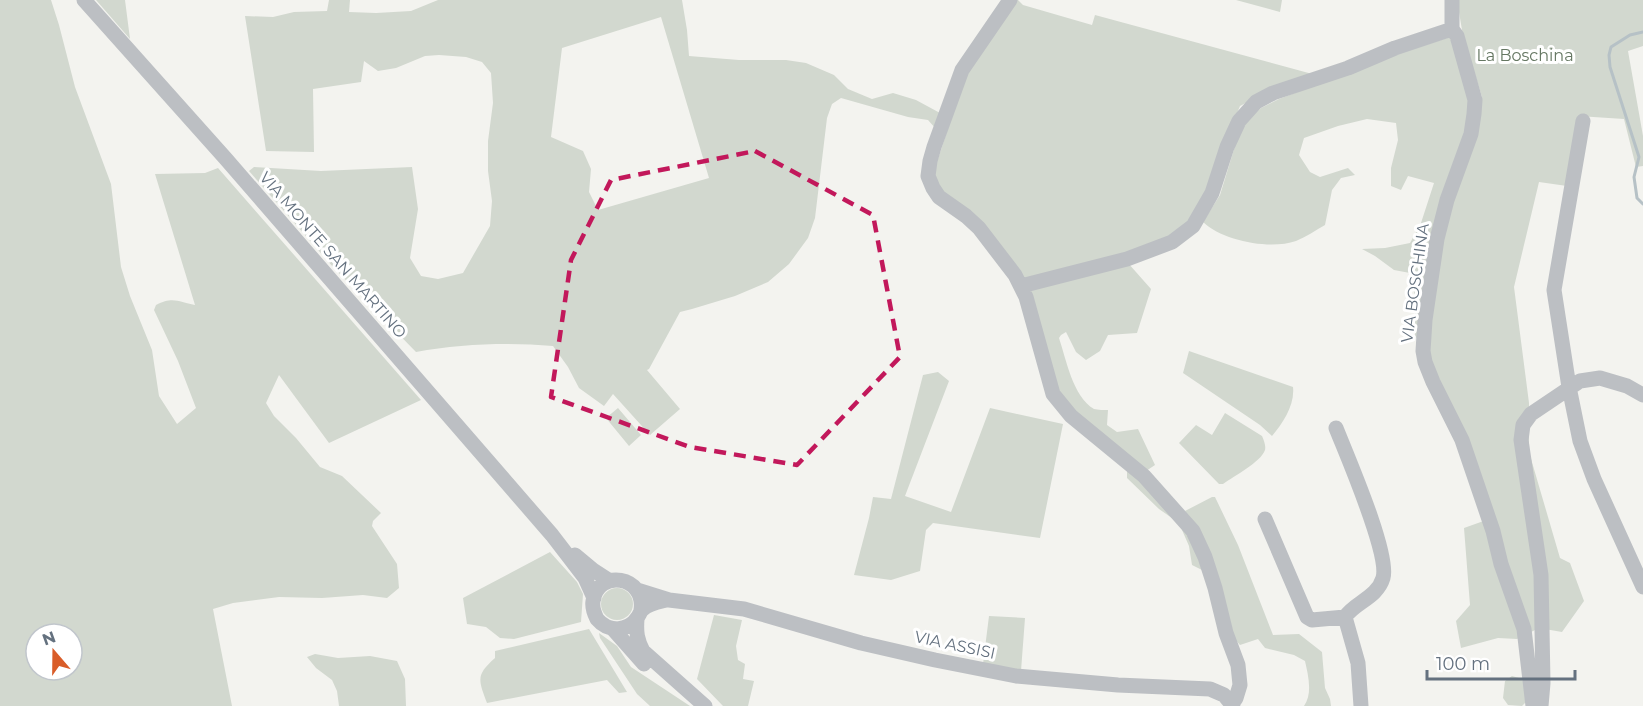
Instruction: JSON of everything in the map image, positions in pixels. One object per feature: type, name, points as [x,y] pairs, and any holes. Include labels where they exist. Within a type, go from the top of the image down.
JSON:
[{"type":"street","name":"VIA MONTE SAN MARTINO","points":[[84,0],[226,159],[552,535],[585,578],[594,598],[594,611],[597,618],[607,627],[614,628],[641,663],[685,689]]},
{"type":"street","points":[[1010,0],[962,70],[934,147],[928,176],[939,197],[979,228],[1015,275],[1026,297],[1053,394],[1071,416],[1144,476],[1193,531],[1205,557],[1238,665],[1240,685],[1232,705]]},
{"type":"street","name":"VIA BOSCHINA","points":[[1452,0],[1452,29],[1466,61],[1475,107],[1471,134],[1447,200],[1437,239],[1425,320],[1423,351],[1433,382],[1462,440],[1524,629],[1533,706]]},
{"type":"street","points":[[1021,286],[1127,259],[1172,242],[1193,226],[1212,193],[1227,147],[1239,122],[1256,102],[1273,93],[1452,29]]},
{"type":"street","points":[[1583,121],[1554,290],[1580,441],[1594,479],[1643,587]]},
{"type":"street","points":[[1541,706],[1543,683],[1541,575],[1521,440],[1523,425],[1531,414],[1580,381],[1600,378],[1627,386],[1643,395]]},
{"type":"street","points":[[1336,428],[1378,538],[1383,563],[1383,578],[1377,588],[1368,598],[1351,608],[1345,617],[1358,663],[1361,706]]},
{"type":"street","points":[[1265,519],[1307,617],[1312,620],[1345,617]]},
{"type":"street","name":"VIA MONTE SAN MARTINO","points":[[552,535],[593,570],[610,581],[626,581],[637,590],[641,598],[636,634],[643,651],[705,706]]},
{"type":"street","points":[[594,598],[600,587],[610,581]]},
{"type":"street","name":"VIA ASSISI","points":[[637,590],[669,600],[744,609],[861,643],[1005,674],[1118,685],[1210,689],[1224,695],[1232,705]]},
{"type":"street","name":"VIA ASSISI","points":[[639,615],[652,603],[669,600]]},
{"type":"street","points":[[614,628],[627,627],[639,615]]},
{"type":"highlighted area","points":[[755,151],[873,215],[900,357],[797,465],[690,447],[551,397],[571,260],[611,180]]},
{"type":"green space","points":[[0,0],[51,0],[75,87],[111,184],[121,267],[152,350],[159,396],[177,424],[196,408],[178,361],[154,310],[156,305],[167,301],[176,300],[195,305],[155,174],[205,173],[218,168],[421,400],[329,443],[279,375],[266,403],[274,416],[320,467],[342,476],[381,513],[373,521],[372,526],[397,564],[399,588],[387,598],[363,595],[322,598],[279,597],[233,603],[213,609],[232,706],[0,706]]},
{"type":"green space","points":[[96,0],[125,0],[130,39]]},
{"type":"green space","points":[[329,0],[350,0],[349,12],[376,13],[411,11],[438,0],[682,0],[689,56],[739,60],[786,60],[806,63],[834,75],[848,89],[872,99],[893,93],[916,100],[940,113],[936,129],[928,120],[908,117],[841,98],[832,104],[827,118],[815,218],[808,238],[789,264],[768,282],[735,296],[680,312],[647,370],[680,409],[650,435],[613,394],[604,406],[579,388],[553,346],[484,344],[416,352],[333,267],[249,171],[254,167],[321,171],[412,167],[418,209],[410,258],[421,276],[438,279],[463,273],[490,226],[492,201],[488,171],[488,141],[493,103],[491,73],[482,62],[466,57],[425,56],[396,68],[378,71],[364,61],[361,82],[313,89],[314,152],[266,151],[245,16],[273,17],[294,12],[327,11]],"holes":[[[661,17],[709,178],[598,210],[589,192],[591,169],[583,151],[551,137],[562,48]]]},
{"type":"green space","points":[[1015,0],[1023,5],[1092,25],[1095,15],[1316,75],[1280,85],[1240,106],[1224,145],[1213,183],[1181,231],[1130,252],[1022,283],[944,197],[933,174],[967,71]]},
{"type":"green space","points":[[1236,0],[1282,0],[1280,12]]},
{"type":"green space","name":"La Boschina","points":[[1457,0],[1643,0],[1643,46],[1628,51],[1643,136],[1643,166],[1636,167],[1624,119],[1578,116],[1567,186],[1539,182],[1514,287],[1529,403],[1529,452],[1560,558],[1570,563],[1584,601],[1562,632],[1539,628],[1517,639],[1498,638],[1461,648],[1456,621],[1470,605],[1464,528],[1492,518],[1431,366],[1427,322],[1443,227],[1472,147],[1482,97],[1463,36]]},
{"type":"green space","points":[[1450,37],[1469,100],[1469,114],[1420,333],[1415,340],[1415,296],[1410,273],[1394,270],[1362,249],[1385,248],[1410,243],[1421,223],[1434,183],[1408,176],[1401,190],[1391,186],[1391,168],[1398,140],[1396,123],[1367,119],[1304,138],[1299,155],[1310,172],[1320,177],[1348,168],[1355,175],[1341,178],[1332,190],[1325,225],[1303,238],[1285,244],[1247,242],[1222,234],[1203,222],[1220,195],[1239,133],[1246,120],[1261,108],[1398,54]]},
{"type":"green space","points":[[1128,263],[1151,289],[1137,333],[1108,335],[1100,351],[1086,360],[1076,352],[1066,332],[1059,338],[1071,377],[1087,403],[1094,409],[1108,410],[1107,425],[1117,432],[1138,429],[1155,465],[1146,471],[1085,424],[1058,392],[1029,287]]},
{"type":"green space","points":[[1189,351],[1293,387],[1290,407],[1272,436],[1260,425],[1183,373]]},
{"type":"green space","points":[[938,372],[949,381],[905,496],[951,512],[990,408],[1063,424],[1040,538],[933,523],[926,530],[920,571],[891,580],[854,575],[873,497],[891,499],[923,375]]},
{"type":"green space","points":[[618,408],[641,435],[629,446],[606,418]]},
{"type":"green space","points":[[1225,413],[1262,436],[1265,448],[1253,464],[1223,484],[1219,484],[1179,443],[1196,425],[1212,435]]},
{"type":"green space","points":[[1127,468],[1184,526],[1204,571],[1192,565],[1189,546],[1179,523],[1159,509],[1127,478]]},
{"type":"green space","points":[[1215,497],[1238,545],[1273,635],[1299,634],[1322,652],[1325,688],[1331,706],[1304,706],[1309,690],[1305,661],[1294,655],[1265,648],[1258,639],[1240,645],[1231,635],[1185,511]]},
{"type":"green space","points":[[550,552],[577,582],[583,594],[581,622],[514,639],[500,638],[486,627],[467,624],[463,598]]},
{"type":"green space","points":[[617,588],[629,592],[633,604],[629,616],[617,620],[605,616],[601,604],[605,592]]},
{"type":"green space","points":[[714,615],[742,620],[736,646],[738,660],[745,664],[743,679],[754,681],[748,706],[723,706],[697,679]]},
{"type":"green space","points":[[989,616],[1025,618],[1021,671],[983,664]]},
{"type":"green space","points":[[589,629],[627,692],[619,693],[607,680],[487,703],[481,678],[484,669],[495,658],[495,651]]},
{"type":"green space","points":[[599,633],[617,646],[631,667],[690,706],[650,706],[637,694]]},
{"type":"green space","points":[[315,654],[338,658],[370,656],[397,661],[405,679],[406,706],[339,706],[337,691],[332,680],[316,668],[307,657]]},
{"type":"green space","points":[[1512,676],[1525,682],[1527,701],[1522,706],[1508,705],[1503,698],[1505,681]]},
{"type":"waterway","points":[[1643,32],[1630,35],[1611,47],[1609,55],[1610,67],[1639,157],[1634,177],[1637,198],[1643,204]]}]
